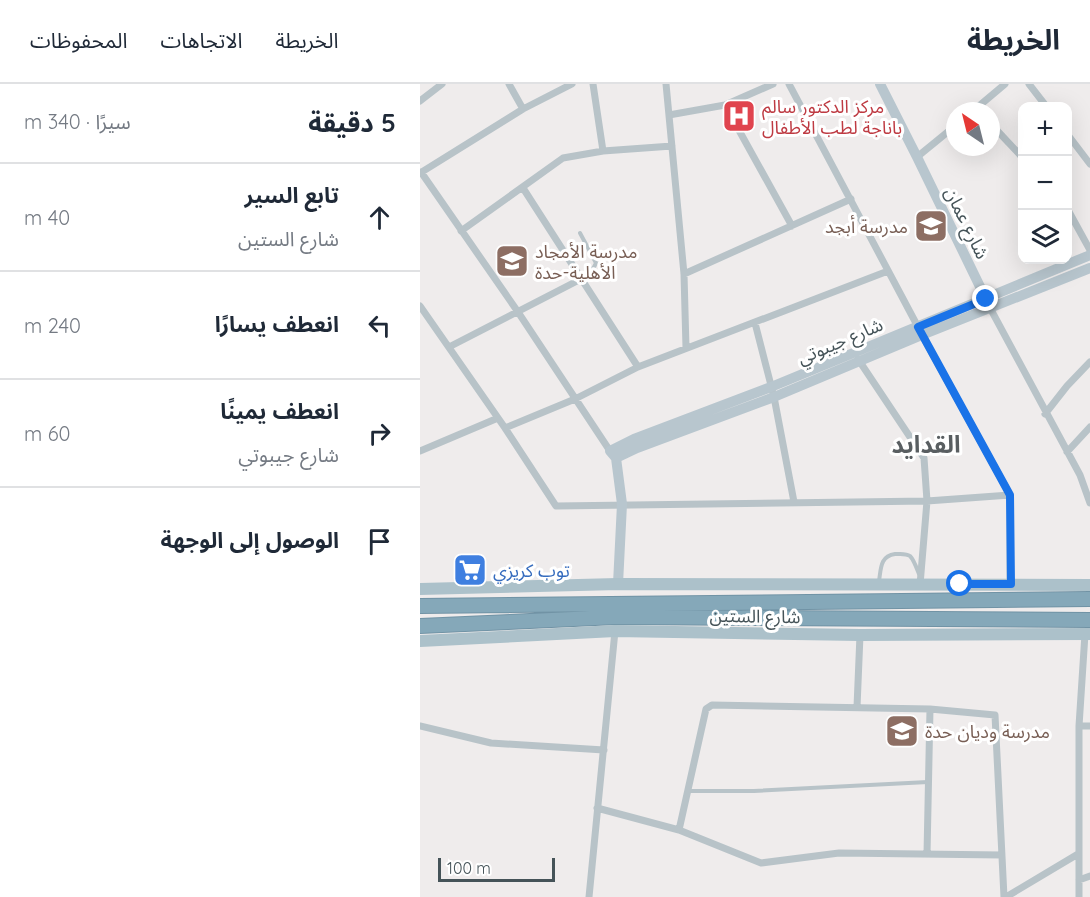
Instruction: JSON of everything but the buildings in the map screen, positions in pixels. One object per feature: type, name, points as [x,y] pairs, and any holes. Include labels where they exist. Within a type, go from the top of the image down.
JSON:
[{"type":"highway","points":[[959,599],[960,584]]},
{"type":"highway","name":"شارع الستين","points":[[420,606],[1090,599]]},
{"type":"highway","points":[[931,634],[932,619]]},
{"type":"highway","name":"شارع الستين","points":[[420,626],[932,619],[1090,620]]},
{"type":"main road","name":"شارع الستين","points":[[420,589],[618,584],[878,585],[920,580],[960,584],[1090,585]]},
{"type":"main road","name":"شارع الستين","points":[[420,641],[616,624],[860,636],[1087,634]]},
{"type":"street","points":[[509,84],[523,109]]},
{"type":"street","points":[[572,84],[523,109],[420,172],[518,312],[613,454],[622,504],[618,584]]},
{"type":"street","points":[[593,84],[603,151]]},
{"type":"street","points":[[666,84],[684,274],[686,348]]},
{"type":"street","points":[[669,114],[724,105],[773,84]]},
{"type":"street","points":[[789,84],[1010,495],[1011,584]]},
{"type":"street","name":"شارع عمان","points":[[880,84],[988,304],[1090,499]]},
{"type":"street","points":[[985,102],[1005,84]]},
{"type":"street","points":[[1029,84],[1043,102]]},
{"type":"street","points":[[420,101],[438,85]]},
{"type":"street","points":[[724,105],[792,226]]},
{"type":"street","points":[[917,157],[946,133]]},
{"type":"street","points":[[1000,133],[1022,156]]},
{"type":"street","points":[[1072,140],[1090,164]]},
{"type":"street","points":[[461,231],[563,158],[603,151],[672,146]]},
{"type":"street","points":[[523,188],[638,367]]},
{"type":"street","points":[[684,274],[852,199]]},
{"type":"street","points":[[1072,217],[1090,250]]},
{"type":"street","name":"شارع جيبوتي","points":[[988,304],[1090,255]]},
{"type":"street","name":"شارع جيبوتي","points":[[613,454],[637,448],[988,304],[1090,268]]},
{"type":"street","points":[[505,428],[575,399],[638,367],[888,271]]},
{"type":"street","points":[[449,347],[581,279]]},
{"type":"street","points":[[420,306],[556,506],[927,501],[1010,495]]},
{"type":"street","points":[[755,323],[773,392],[794,502]]},
{"type":"street","points":[[857,358],[924,458],[927,501],[920,580]]},
{"type":"street","points":[[1045,414],[1090,362]]},
{"type":"street","points":[[420,451],[498,418]]},
{"type":"street","points":[[1067,452],[1090,427]]},
{"type":"street","points":[[589,897],[616,624]]},
{"type":"street","points":[[1079,897],[1079,726],[1087,634]]},
{"type":"street","points":[[857,707],[860,636]]},
{"type":"street","points":[[679,830],[706,709],[712,705],[930,709],[995,715],[1005,897],[1078,854]]},
{"type":"street","points":[[927,854],[930,709]]},
{"type":"street","points":[[420,726],[491,743],[604,750]]},
{"type":"street","points":[[1079,726],[1090,726]]},
{"type":"street","points":[[597,808],[679,830],[761,863],[839,854],[1002,855]]},
{"type":"street","points":[[1079,880],[1090,876]]},
{"type":"lane","points":[[580,233],[596,263],[581,279]]},
{"type":"lane","points":[[878,585],[881,564],[885,557],[903,553],[909,556],[920,580]]},
{"type":"lane","points":[[687,791],[754,791],[929,782]]},
{"type":"place","name":"مركز الدكتور سالم باناجة لطب الأطفال","points":[[739,116]]},
{"type":"place","name":"مدرسة أبجد","points":[[931,226]]},
{"type":"place","name":"مدرسة الأمجاد الأهلية-حدة","points":[[512,261]]},
{"type":"place","name":"توب كريزي","points":[[470,570]]},
{"type":"place","name":"مدرسة وديان حدة","points":[[902,731]]},
{"type":"district","name":"القدايد","points":[[926,444]]},
{"type":"route","points":[[960,584],[1011,584],[1010,495],[918,327],[986,299]]}]
